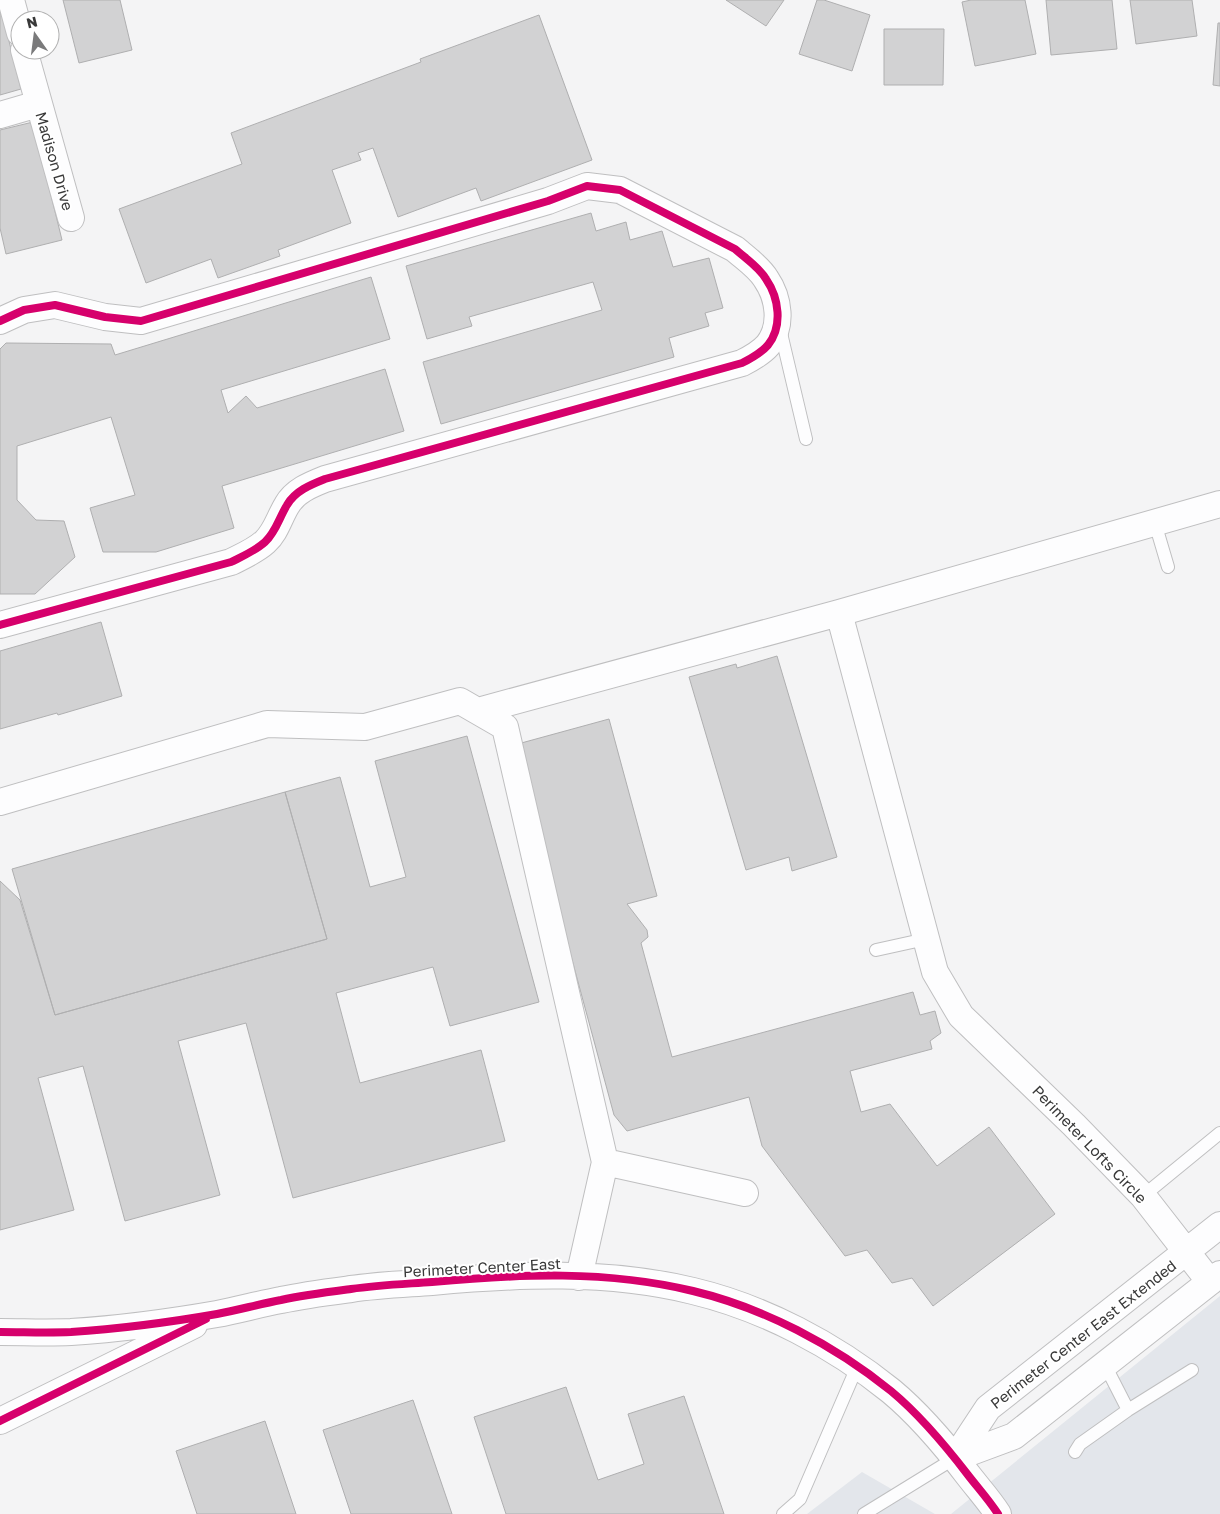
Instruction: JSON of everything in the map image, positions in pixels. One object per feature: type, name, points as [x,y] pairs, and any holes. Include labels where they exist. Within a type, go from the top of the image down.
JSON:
[{"type":"street","name":"Madison Drive","points":[[27,60],[71,218]]},
{"type":"street","name":"Madison Drive","points":[[0,114],[38,104]]},
{"type":"street","points":[[0,321],[24,310],[55,305],[106,317],[141,321],[548,201],[587,186],[620,190],[735,249],[765,277],[773,291],[778,306],[774,333],[769,344],[758,355],[742,363],[325,479],[309,485],[287,504],[276,530],[265,542],[251,553],[231,562],[0,625]]},
{"type":"street","points":[[478,711],[839,613],[1220,504]]},
{"type":"street","name":"Perimeter Lofts Circle","points":[[839,613],[935,972],[961,1016],[1074,1125],[1143,1196],[1186,1252],[1215,1278]]},
{"type":"street","points":[[0,802],[267,724],[365,727],[460,701],[505,727],[605,1162],[580,1277]]},
{"type":"street","points":[[605,1162],[745,1193]]},
{"type":"street","name":"Perimeter Center East Extended","points":[[955,1458],[988,1408],[1220,1225]]},
{"type":"street","name":"Perimeter Center East","points":[[0,1332],[69,1332],[106,1329],[217,1314],[283,1300],[354,1289],[478,1278],[541,1275],[650,1283],[693,1291],[739,1305],[781,1322],[858,1367],[891,1391],[920,1418],[955,1458],[998,1514]]},
{"type":"street","points":[[955,1458],[1014,1436],[1215,1278]]},
{"type":"street","name":"Perimeter Center East","points":[[0,1421],[217,1314]]},
{"type":"lane","points":[[777,319],[806,439]]},
{"type":"lane","points":[[1155,523],[1168,567]]},
{"type":"lane","points":[[876,950],[926,939]]},
{"type":"lane","points":[[1143,1196],[1220,1133]]},
{"type":"lane","points":[[1105,1365],[1128,1410]]},
{"type":"lane","points":[[783,1514],[800,1499],[858,1367]]},
{"type":"lane","points":[[1075,1452],[1080,1444],[1128,1410],[1192,1370]]},
{"type":"lane","points":[[864,1514],[955,1458]]},
{"type":"shaded area","points":[[1220,1296],[1220,1514],[951,1514]]},
{"type":"shaded area","points":[[862,1472],[935,1514],[807,1514]]},
{"type":"building","points":[[63,0],[120,0],[132,50],[79,63]]},
{"type":"building","points":[[726,0],[784,0],[766,26]]},
{"type":"building","points":[[817,0],[824,0],[870,15],[852,71],[799,54]]},
{"type":"building","points":[[971,0],[1025,0],[1036,54],[975,66],[962,2]]},
{"type":"building","points":[[1046,0],[1112,0],[1117,49],[1051,55]]},
{"type":"building","points":[[1130,0],[1192,0],[1197,36],[1136,44]]},
{"type":"building","points":[[2,13],[10,45],[10,60],[14,60],[21,89],[0,95],[0,14]]},
{"type":"building","points":[[539,15],[592,160],[481,201],[476,188],[398,217],[373,148],[358,153],[361,160],[332,170],[351,223],[278,250],[280,256],[218,278],[211,259],[146,283],[119,209],[242,164],[231,133],[421,62],[420,59]]},
{"type":"building","points":[[1218,23],[1220,23],[1220,86],[1213,85]]},
{"type":"building","points":[[884,29],[944,29],[943,85],[884,85]]},
{"type":"building","points":[[33,122],[62,240],[6,254],[0,228],[0,130]]},
{"type":"building","points":[[591,213],[596,231],[626,222],[630,240],[662,231],[673,267],[709,258],[723,308],[705,313],[709,326],[669,338],[674,357],[441,424],[423,362],[602,310],[593,282],[469,317],[472,326],[427,339],[406,266]]},
{"type":"building","points":[[371,277],[390,339],[221,390],[228,413],[246,396],[257,408],[385,369],[404,431],[222,486],[234,528],[156,552],[103,552],[90,508],[135,495],[111,417],[17,446],[17,500],[36,520],[64,521],[75,557],[35,594],[0,594],[0,349],[6,343],[111,344],[115,355]]},
{"type":"building","points":[[101,622],[122,696],[58,715],[57,713],[0,729],[0,651]]},
{"type":"building","points":[[777,656],[837,857],[792,871],[789,857],[746,870],[689,677],[736,664],[737,668]]},
{"type":"building","points":[[609,719],[657,896],[627,904],[647,930],[648,937],[641,943],[672,1057],[913,992],[920,1015],[935,1011],[941,1033],[930,1041],[932,1049],[850,1071],[861,1112],[890,1104],[937,1166],[989,1127],[1055,1214],[933,1306],[912,1278],[892,1283],[867,1250],[845,1256],[762,1146],[749,1097],[627,1131],[614,1115],[514,745]]},
{"type":"building","points":[[467,736],[539,1002],[450,1026],[433,967],[336,993],[360,1083],[481,1050],[505,1141],[293,1198],[246,1023],[178,1041],[220,1195],[125,1221],[83,1066],[38,1078],[74,1210],[0,1230],[0,881],[20,900],[55,1015],[327,939],[285,792],[340,777],[370,887],[406,877],[375,761]]},
{"type":"building","points":[[285,792],[327,939],[55,1015],[12,869]]},
{"type":"building","points":[[566,1387],[598,1480],[644,1464],[628,1414],[684,1396],[724,1514],[506,1514],[474,1417]]},
{"type":"building","points":[[413,1400],[452,1514],[351,1514],[323,1430]]},
{"type":"building","points":[[265,1421],[296,1514],[197,1514],[176,1451]]},
{"type":"cycle path","points":[[0,321],[24,310],[55,305],[105,317],[141,321],[548,201],[587,186],[620,190],[735,249],[763,275],[774,295],[778,312],[776,329],[768,345],[742,363],[325,479],[308,486],[294,496],[269,538],[257,548],[231,562],[0,625]]},
{"type":"cycle path","points":[[0,1332],[71,1332],[126,1327],[217,1314],[325,1292],[371,1286],[465,1279],[563,1276],[596,1277],[661,1284],[720,1298],[746,1307],[797,1330],[846,1358],[891,1391],[922,1420],[998,1514]]},
{"type":"cycle path","points":[[0,1421],[206,1319]]}]
